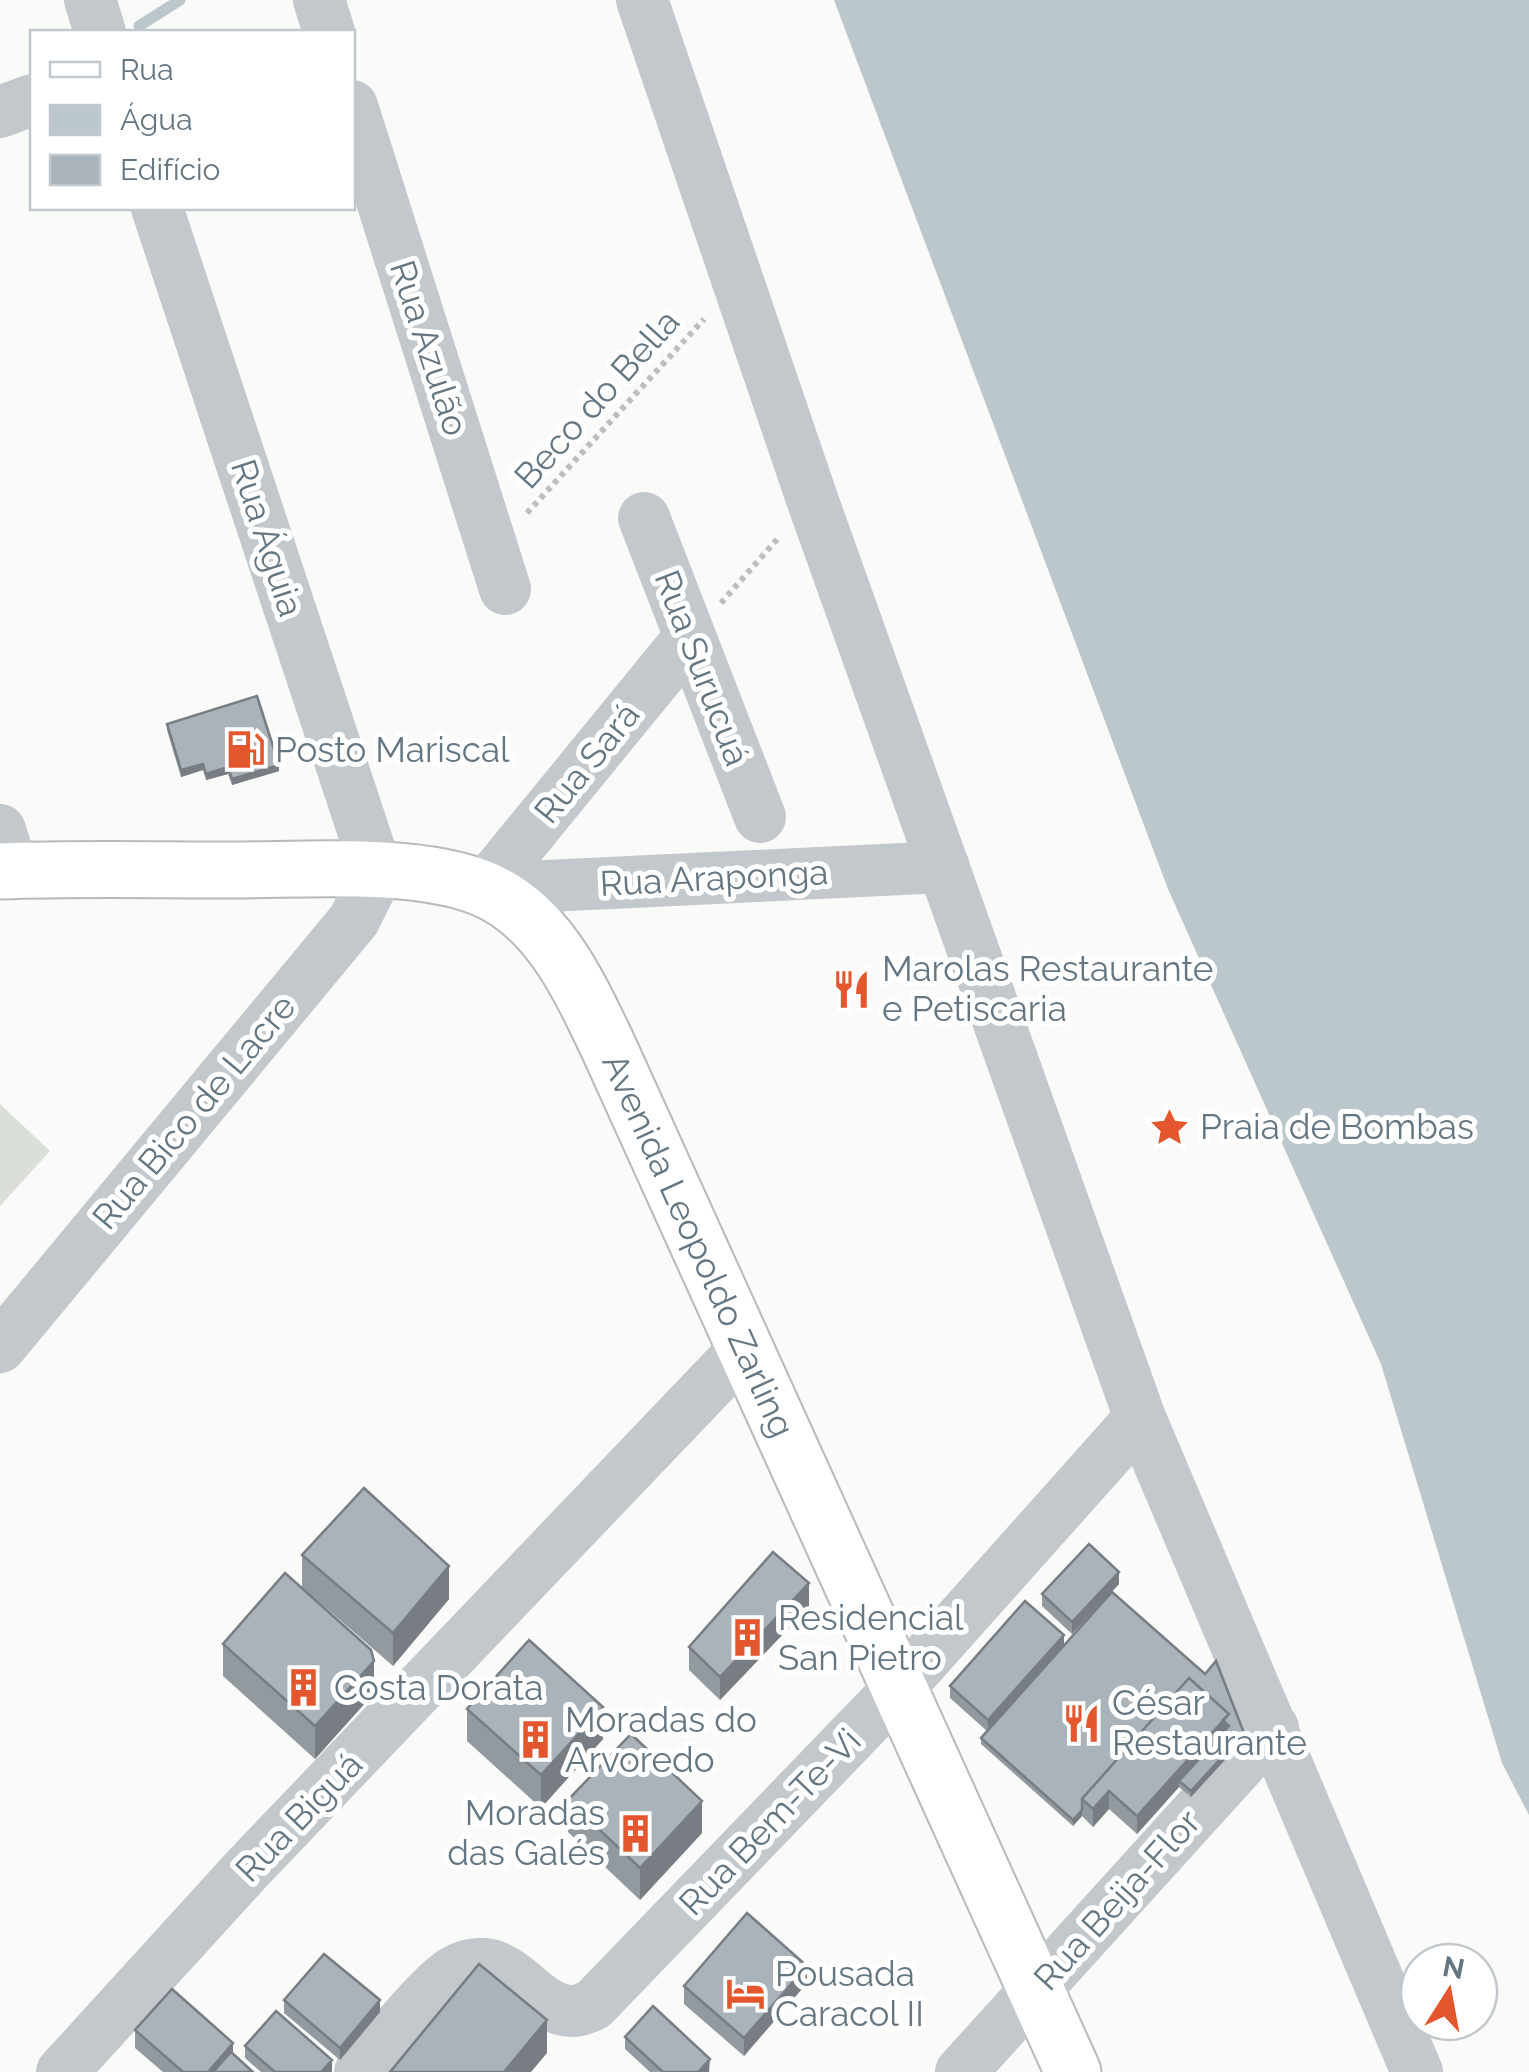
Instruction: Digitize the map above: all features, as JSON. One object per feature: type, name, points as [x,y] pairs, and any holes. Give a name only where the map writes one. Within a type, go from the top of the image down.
[{"type":"main road","name":"Avenida Leopoldo Zarling","points":[[4,858],[376,869],[439,878],[484,889],[523,915],[555,946],[580,987],[1072,2072]]},
{"type":"street","points":[[90,0],[99,30]]},
{"type":"street","points":[[319,0],[328,30]]},
{"type":"street","points":[[642,0],[812,499],[1140,1418],[1418,2072]]},
{"type":"street","points":[[0,112],[30,101]]},
{"type":"street","name":"Rua Azulão","points":[[355,115],[499,570]]},
{"type":"street","name":"Rua Águia","points":[[159,210],[376,869]]},
{"type":"street","name":"Rua Surucuá","points":[[644,518],[760,817]]},
{"type":"street","name":"Rua Sará","points":[[484,889],[690,637]]},
{"type":"street","name":"Rua Araponga","points":[[484,889],[944,867]]},
{"type":"street","name":"Rua Bico de Lacre","points":[[0,1347],[354,920],[374,882],[376,869]]},
{"type":"street","name":"Rua Biguá","points":[[62,2072],[248,1868],[745,1348]]},
{"type":"street","name":"Rua Bem-Te-Vi","points":[[360,2072],[443,1982],[454,1972],[475,1964],[500,1967],[555,2007],[573,2012],[594,2004],[899,1688],[1140,1418]]},
{"type":"street","name":"Rua Beija-Flor","points":[[961,2072],[1273,1728]]},
{"type":"path","name":"Beco do Bella","points":[[499,570],[738,281]]},
{"type":"path","points":[[690,637],[812,499]]},
{"type":"shaded area","points":[[0,1104],[50,1151],[0,1206]]},
{"type":"water","points":[[834,0],[1529,0],[1529,1815],[1502,1763],[1381,1364],[1168,889]]},
{"type":"building","points":[[257,696],[279,765],[232,779],[228,767],[206,774],[203,764],[181,770],[167,724]]},
{"type":"building","points":[[364,1488],[449,1566],[393,1633],[302,1555]]},
{"type":"building","points":[[1089,1544],[1119,1572],[1072,1622],[1042,1594]]},
{"type":"building","points":[[773,1552],[809,1583],[720,1677],[689,1647]]},
{"type":"building","name":"Costa Dorata","points":[[285,1573],[371,1650],[374,1661],[315,1726],[223,1644]]},
{"type":"building","name":"César Restaurante","points":[[1112,1592],[1205,1674],[1216,1661],[1244,1733],[1191,1791],[1179,1781],[1229,1726],[1223,1720],[1229,1714],[1189,1678],[1082,1799],[1082,1810],[1073,1820],[981,1738]]},
{"type":"building","points":[[1025,1601],[1064,1635],[988,1720],[950,1686]]},
{"type":"building","points":[[529,1640],[603,1707],[541,1775],[467,1709]]},
{"type":"building","points":[[1189,1678],[1229,1714],[1137,1816],[1109,1791],[1093,1809],[1082,1799]]},
{"type":"building","points":[[631,1734],[702,1801],[640,1868],[568,1800]]},
{"type":"building","name":"Pousada Caracol II","points":[[747,1913],[807,1966],[744,2038],[684,1986]]},
{"type":"building","points":[[324,1954],[380,2000],[340,2048],[284,2000]]},
{"type":"building","points":[[479,1964],[547,2020],[504,2072],[390,2072]]},
{"type":"building","points":[[172,1989],[233,2043],[208,2072],[183,2072],[135,2030]]},
{"type":"building","points":[[653,2006],[710,2059],[698,2072],[663,2072],[625,2037]]},
{"type":"building","points":[[276,2011],[332,2060],[321,2072],[275,2072],[245,2046]]},
{"type":"building","points":[[231,2052],[253,2072],[213,2072]]},
{"type":"waterway","points":[[139,26],[180,0]]},
{"type":"place","name":"Posto Mariscal","points":[[245,750]]},
{"type":"place","name":"Marolas Restaurante e Petiscaria","points":[[852,989]]},
{"type":"place","name":"Praia de Bombas","points":[[1170,1127]]},
{"type":"place","name":"Residencial San Pietro","points":[[748,1638]]},
{"type":"place","name":"Costa Dorata","points":[[304,1688]]},
{"type":"place","name":"César Restaurante","points":[[1082,1723]]},
{"type":"place","name":"Moradas do Arvoredo","points":[[535,1740]]},
{"type":"place","name":"Moradas das Galés","points":[[635,1833]]},
{"type":"place","name":"Pousada Caracol II","points":[[745,1994]]}]
